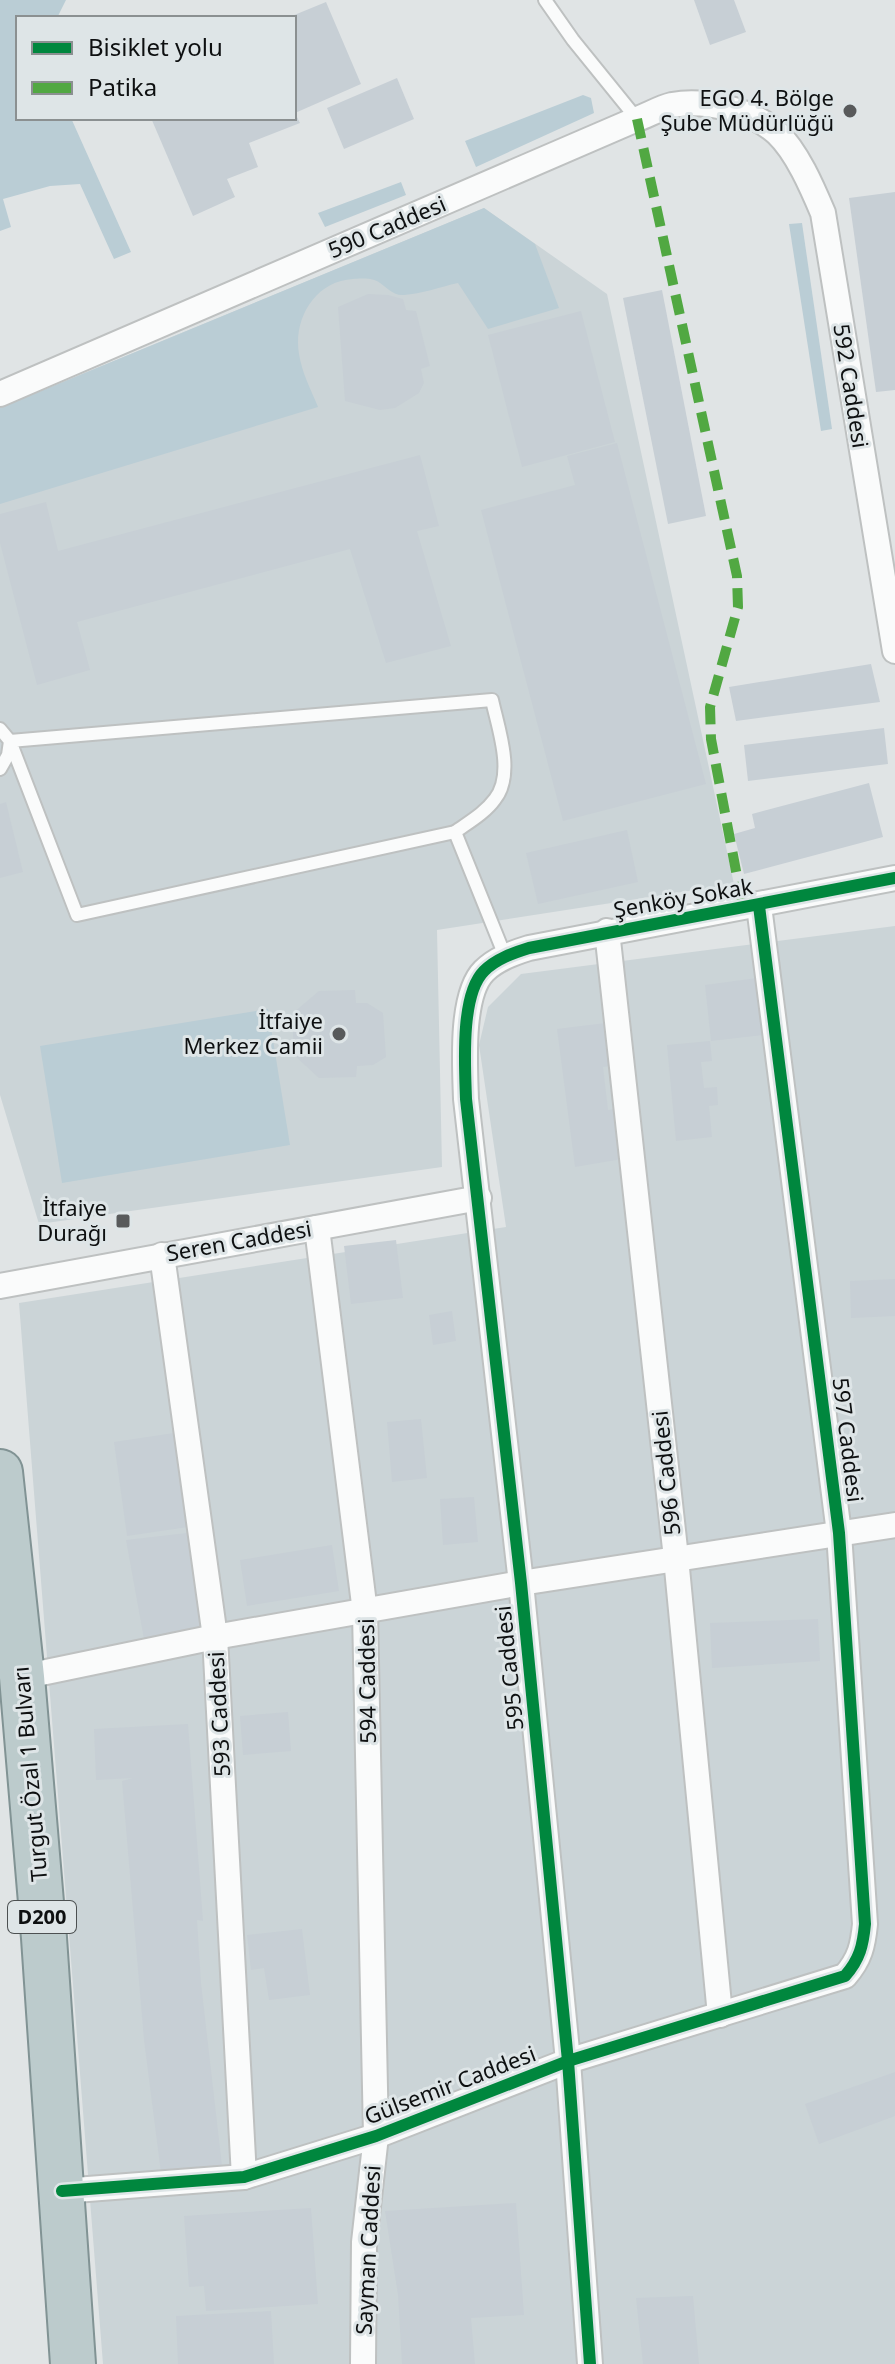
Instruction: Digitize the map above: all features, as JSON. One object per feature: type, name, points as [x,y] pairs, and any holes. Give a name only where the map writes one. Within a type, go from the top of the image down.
[{"type":"highway","name":"Turgut Özal 1 Bulvarı","points":[[0,1472],[22,1677],[73,2364]]},
{"type":"street","name":"590 Caddesi","points":[[0,394],[672,105],[724,107],[751,116],[777,133]]},
{"type":"street","name":"592 Caddesi","points":[[777,133],[809,179],[823,213],[895,651]]},
{"type":"street","name":"Şenköy Sokak","points":[[483,972],[505,956],[529,948],[895,878]]},
{"type":"street","name":"597 Caddesi","points":[[759,906],[839,1533],[865,1924],[863,1946],[856,1964],[845,1976]]},
{"type":"street","name":"596 Caddesi","points":[[607,931],[676,1558],[720,2015]]},
{"type":"street","name":"595 Caddesi","points":[[483,972],[469,1006],[466,1099],[521,1583],[568,2061],[590,2364]]},
{"type":"street","name":"Seren Caddesi","points":[[0,1286],[479,1198]]},
{"type":"street","name":"594 Caddesi","points":[[317,1228],[365,1612],[376,2136]]},
{"type":"street","name":"593 Caddesi","points":[[162,1255],[215,1637],[244,2177]]},
{"type":"street","points":[[22,1677],[215,1637],[521,1583],[895,1525]]},
{"type":"street","name":"Gülsemir Caddesi","points":[[62,2191],[244,2177],[376,2136],[568,2061],[845,1976]]},
{"type":"street","name":"Sayman Caddesi","points":[[363,2364],[364,2242],[376,2136]]},
{"type":"lane","points":[[545,0],[637,119]]},
{"type":"lane","points":[[0,729],[10,741],[77,915],[455,832],[497,797],[504,774],[502,746],[492,700],[10,741]]},
{"type":"lane","points":[[0,769],[8,755],[10,741]]},
{"type":"lane","points":[[455,832],[505,956]]},
{"type":"shaded area","points":[[0,0],[66,0],[58,16],[16,16],[16,120],[72,120],[131,252],[114,259],[80,184],[50,186],[3,199],[11,227],[0,231]]},
{"type":"shaded area","points":[[583,95],[591,98],[594,113],[476,167],[465,141]]},
{"type":"shaded area","points":[[401,182],[406,195],[325,227],[318,213]]},
{"type":"shaded area","points":[[484,208],[607,294],[734,884],[437,930],[442,1167],[39,1224],[0,1095],[0,408]]},
{"type":"shaded area","points":[[484,208],[535,244],[559,308],[488,329],[458,283],[400,295],[372,279],[340,281],[318,294],[303,315],[300,328],[300,361],[318,407],[0,504],[0,408]]},
{"type":"shaded area","points":[[802,223],[832,429],[821,431],[789,224]]},
{"type":"shaded area","points":[[895,926],[895,2364],[103,2364],[19,1303],[506,1227],[479,1045],[488,1007],[521,974]]},
{"type":"shaded area","points":[[268,1009],[290,1145],[62,1183],[40,1046]]},
{"type":"building","points":[[694,0],[734,0],[746,32],[710,45]]},
{"type":"building","points":[[326,2],[361,84],[296,113],[296,16],[292,16]]},
{"type":"building","points":[[397,78],[414,119],[344,149],[327,108]]},
{"type":"building","points":[[296,115],[300,123],[249,143],[258,167],[227,179],[235,197],[193,216],[152,120],[296,120]]},
{"type":"building","points":[[895,192],[895,390],[876,392],[849,198]]},
{"type":"building","points":[[662,290],[706,516],[668,524],[623,298]]},
{"type":"building","points":[[368,294],[403,299],[406,310],[416,311],[430,366],[421,369],[424,383],[419,393],[395,408],[380,410],[345,401],[338,307]]},
{"type":"building","points":[[581,311],[615,442],[522,467],[488,335]]},
{"type":"building","points":[[617,443],[706,784],[563,821],[481,510],[575,485],[567,456]]},
{"type":"building","points":[[420,455],[439,526],[417,531],[451,646],[386,663],[350,549],[77,622],[90,670],[37,685],[0,543],[0,514],[46,502],[58,551]]},
{"type":"building","points":[[871,664],[880,702],[736,721],[729,687]]},
{"type":"building","points":[[884,728],[888,764],[748,781],[744,745]]},
{"type":"building","points":[[869,783],[883,837],[744,874],[734,834],[755,828],[752,814]]},
{"type":"building","points":[[6,802],[23,872],[0,878],[0,804]]},
{"type":"building","points":[[627,830],[638,882],[538,904],[526,853]]},
{"type":"building","points":[[757,978],[763,1035],[711,1041],[705,985]]},
{"type":"building","name":"İtfaiye Merkez Camii","points":[[355,990],[356,1003],[367,1003],[383,1013],[386,1057],[373,1065],[357,1066],[356,1077],[319,1078],[294,1055],[292,1014],[319,991]]},
{"type":"building","points":[[606,1023],[611,1066],[603,1067],[608,1110],[620,1108],[628,1158],[575,1167],[557,1029]]},
{"type":"building","points":[[710,1041],[712,1061],[701,1062],[704,1088],[717,1087],[718,1105],[709,1106],[712,1137],[676,1141],[667,1045]]},
{"type":"building","points":[[396,1240],[403,1298],[351,1304],[344,1246]]},
{"type":"building","points":[[895,1279],[895,1316],[851,1318],[850,1281]]},
{"type":"building","points":[[452,1311],[456,1341],[433,1345],[429,1315]]},
{"type":"building","points":[[421,1419],[427,1478],[392,1482],[387,1422]]},
{"type":"building","points":[[174,1433],[188,1527],[127,1536],[114,1442]]},
{"type":"building","points":[[474,1497],[478,1542],[443,1545],[440,1499]]},
{"type":"building","points":[[187,1533],[203,1629],[144,1639],[126,1540]]},
{"type":"building","points":[[332,1545],[339,1591],[247,1606],[240,1560]]},
{"type":"building","points":[[818,1619],[820,1661],[712,1668],[710,1623]]},
{"type":"building","points":[[288,1712],[291,1751],[243,1755],[240,1716]]},
{"type":"building","points":[[188,1724],[203,1921],[197,1920],[201,1983],[222,2166],[161,2173],[144,2040],[122,1781],[133,1778],[96,1780],[94,1729]]},
{"type":"building","points":[[302,1929],[310,1995],[269,2000],[264,1968],[251,1970],[247,1935]]},
{"type":"building","points":[[895,2072],[895,2116],[819,2144],[805,2104]]},
{"type":"building","points":[[516,2203],[524,2315],[471,2318],[475,2364],[402,2364],[398,2295],[385,2211]]},
{"type":"building","points":[[311,2208],[318,2304],[206,2311],[204,2286],[189,2287],[184,2216]]},
{"type":"building","points":[[693,2296],[699,2364],[643,2364],[636,2298]]},
{"type":"building","points":[[271,2311],[274,2364],[178,2364],[176,2316]]},
{"type":"marked path","points":[[637,119],[737,576],[738,607],[710,707],[711,739],[743,908]]},
{"type":"cycle path","points":[[590,2364],[568,2061],[521,1583],[466,1099],[467,1014],[476,982],[484,971],[505,957],[529,948],[895,878]]},
{"type":"cycle path","points":[[62,2191],[244,2177],[376,2136],[568,2061],[845,1976],[854,1964],[862,1945],[865,1924],[839,1533],[759,906]]},
{"type":"place","name":"EGO 4. Bölge Şube Müdürlüğü","points":[[850,111]]},
{"type":"place","name":"İtfaiye Merkez Camii","points":[[339,1034]]},
{"type":"place","name":"İtfaiye Durağı","points":[[123,1221]]}]
